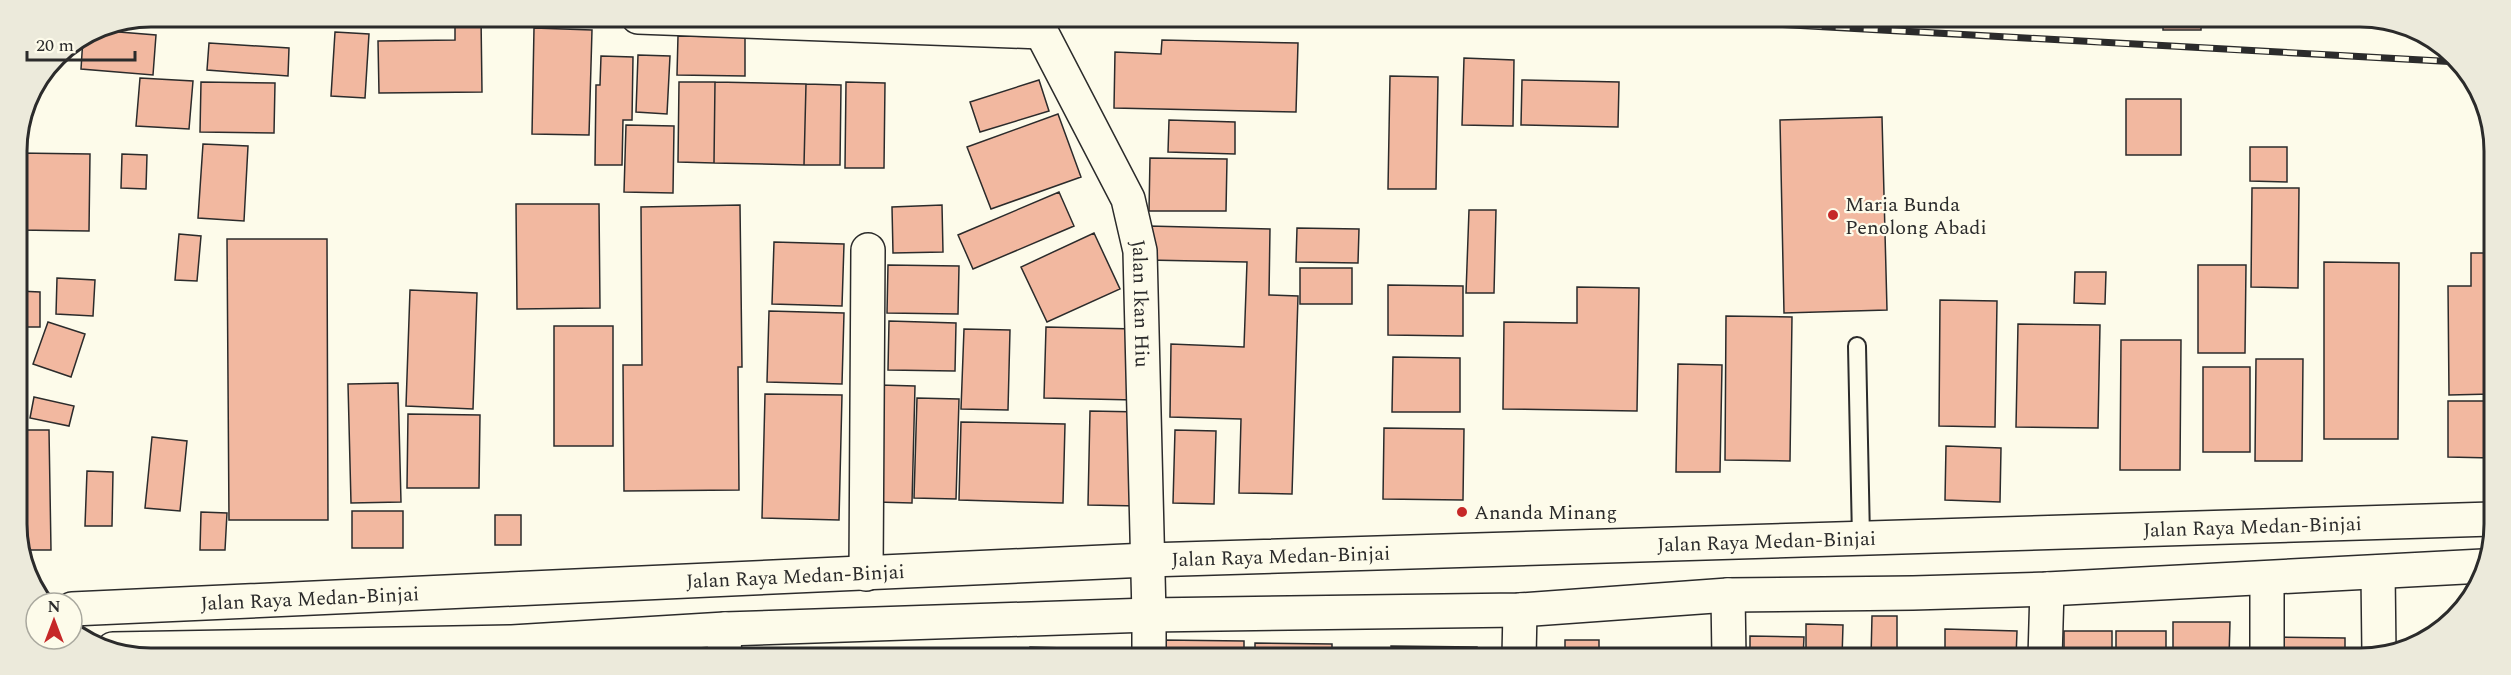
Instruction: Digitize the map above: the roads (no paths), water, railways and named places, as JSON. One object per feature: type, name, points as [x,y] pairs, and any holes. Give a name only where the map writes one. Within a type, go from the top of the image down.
[{"type":"main road","name":"Jalan Ikan Hiu","points":[[1039,27],[1128,199],[1140,252],[1149,648]]},
{"type":"main road","points":[[866,574],[868,250]]},
{"type":"main road","name":"Jalan Raya Medan-Binjai","points":[[84,608],[1147,560],[2484,519]]},
{"type":"main road","points":[[546,648],[724,643],[1149,615],[1520,610],[1728,595],[2047,589],[2476,566]]},
{"type":"main road","points":[[2379,572],[2379,647]]},
{"type":"main road","points":[[2267,578],[2267,648]]},
{"type":"main road","points":[[2045,648],[2047,589]]},
{"type":"main road","points":[[1728,595],[1729,648]]},
{"type":"main road","points":[[1519,648],[1520,610]]},
{"type":"lane","points":[[1857,346],[1861,538]]},
{"type":"railway","points":[[1830,27],[2446,61]]},
{"type":"place","name":"Maria Bunda Penolong Abadi","points":[[1833,215]]},
{"type":"place","name":"Ananda Minang","points":[[1462,512]]}]
